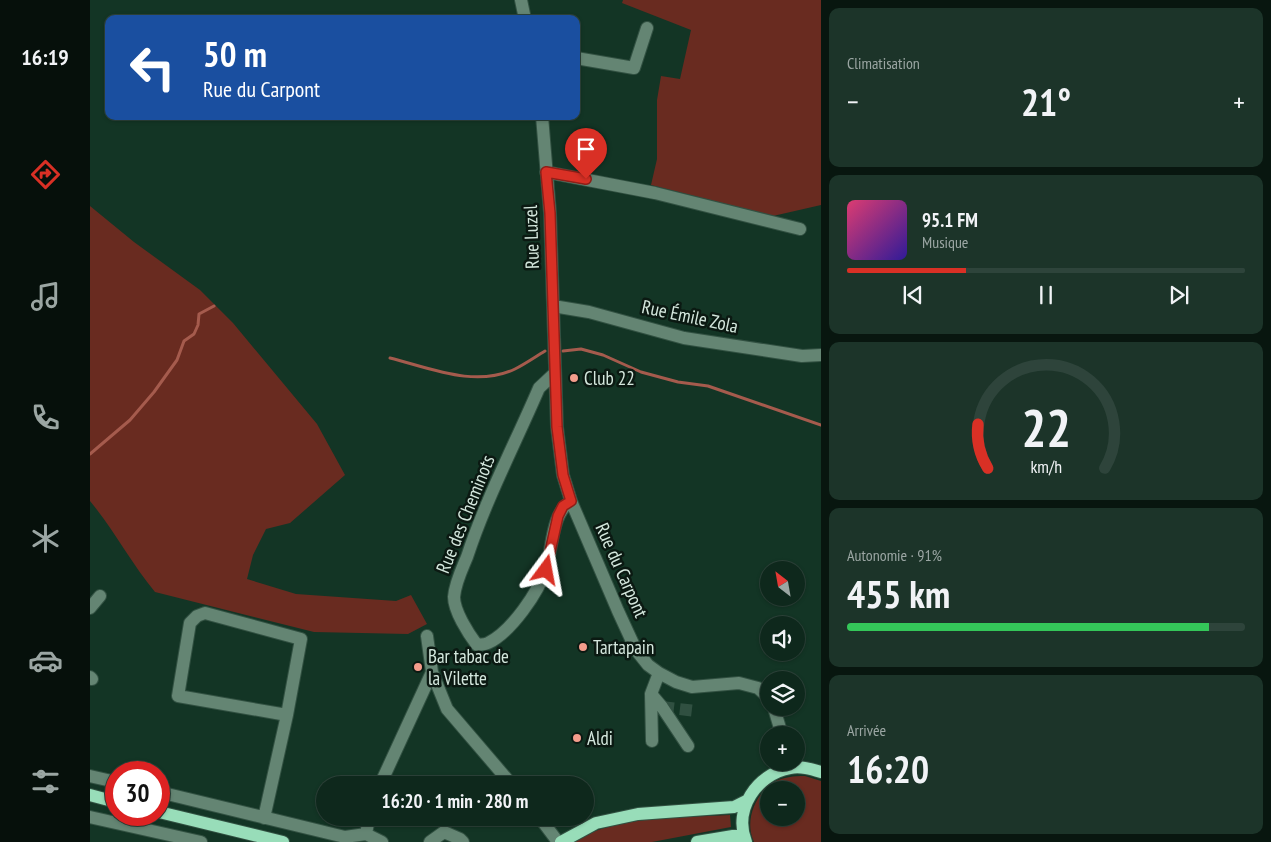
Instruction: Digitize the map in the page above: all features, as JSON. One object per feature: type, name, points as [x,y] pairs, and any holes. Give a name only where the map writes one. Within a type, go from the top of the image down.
[{"type":"main road","points":[[805,767],[821,772]]},
{"type":"main road","points":[[697,842],[733,836],[745,839],[743,818],[748,800],[758,784],[778,771]]},
{"type":"main road","points":[[90,795],[105,799]]},
{"type":"main road","points":[[558,840],[596,823],[638,814],[734,807],[748,800]]},
{"type":"main road","points":[[170,815],[283,842]]},
{"type":"street","points":[[522,0],[525,15]]},
{"type":"street","points":[[580,59],[634,68],[647,28]]},
{"type":"street","name":"Rue Luzel","points":[[542,120],[550,213],[555,357]]},
{"type":"street","points":[[546,172],[655,192],[800,229]]},
{"type":"street","name":"Rue Émile Zola","points":[[553,306],[589,312],[684,338],[802,356],[821,355]]},
{"type":"street","name":"Rue du Carpont","points":[[555,357],[557,427],[563,475],[571,501],[597,566],[636,650],[659,673],[676,682],[692,687],[740,683],[760,690]]},
{"type":"street","name":"Rue des Cheminots","points":[[555,373],[539,388],[473,538],[456,586],[455,604],[468,633],[477,644],[486,644],[503,634],[531,599],[546,570],[558,516],[563,506],[571,501]]},
{"type":"street","points":[[90,608],[100,596]]},
{"type":"street","points":[[264,818],[287,716],[301,639],[206,613],[197,616],[190,623],[178,696],[287,716]]},
{"type":"street","points":[[427,636],[432,672],[448,709],[504,776]]},
{"type":"street","points":[[384,776],[432,672]]},
{"type":"street","points":[[652,741],[651,694],[659,673]]},
{"type":"street","points":[[651,694],[688,746]]},
{"type":"street","points":[[90,776],[105,779]]},
{"type":"street","points":[[170,795],[346,837],[366,834],[382,842]]},
{"type":"street","points":[[90,817],[201,842]]},
{"type":"street","points":[[366,834],[368,826]]},
{"type":"street","points":[[547,826],[558,840]]},
{"type":"street","points":[[430,842],[444,832],[463,842]]},
{"type":"shaded area","points":[[623,0],[821,0],[821,205],[773,216],[651,185],[657,159],[657,100],[661,76],[680,79],[691,30],[622,3]]},
{"type":"shaded area","points":[[90,206],[134,242],[200,290],[233,323],[317,424],[345,475],[290,523],[266,529],[253,555],[247,579],[296,594],[396,601],[411,595],[427,624],[408,634],[314,632],[155,592],[90,501]]},
{"type":"shaded area","points":[[805,776],[821,781],[821,842],[754,842],[751,834],[751,817],[760,795],[760,826],[805,826],[805,781],[776,781],[789,777]]},
{"type":"shaded area","points":[[730,815],[731,827],[652,842],[571,842],[589,833],[628,822],[649,819]]},
{"type":"waterway","points":[[90,454],[130,420],[154,392],[177,360],[184,341],[194,334],[198,325],[199,314],[214,306]]},
{"type":"waterway","points":[[563,351],[581,349],[603,355],[641,372],[678,382],[708,386],[821,425]]},
{"type":"waterway","points":[[390,358],[437,371],[468,377],[484,377],[515,369],[545,351]]},
{"type":"tunnel","points":[[662,707],[696,711]]},
{"type":"place","name":"Club 22","points":[[574,378]]},
{"type":"place","name":"Tartapain","points":[[583,647]]},
{"type":"place","name":"Bar tabac de la Vilette","points":[[418,667]]},
{"type":"place","name":"Aldi","points":[[577,738]]},
{"type":"route","points":[[546,570],[558,516],[563,506],[571,501],[563,475],[557,427],[550,213],[546,172],[586,179]]}]
